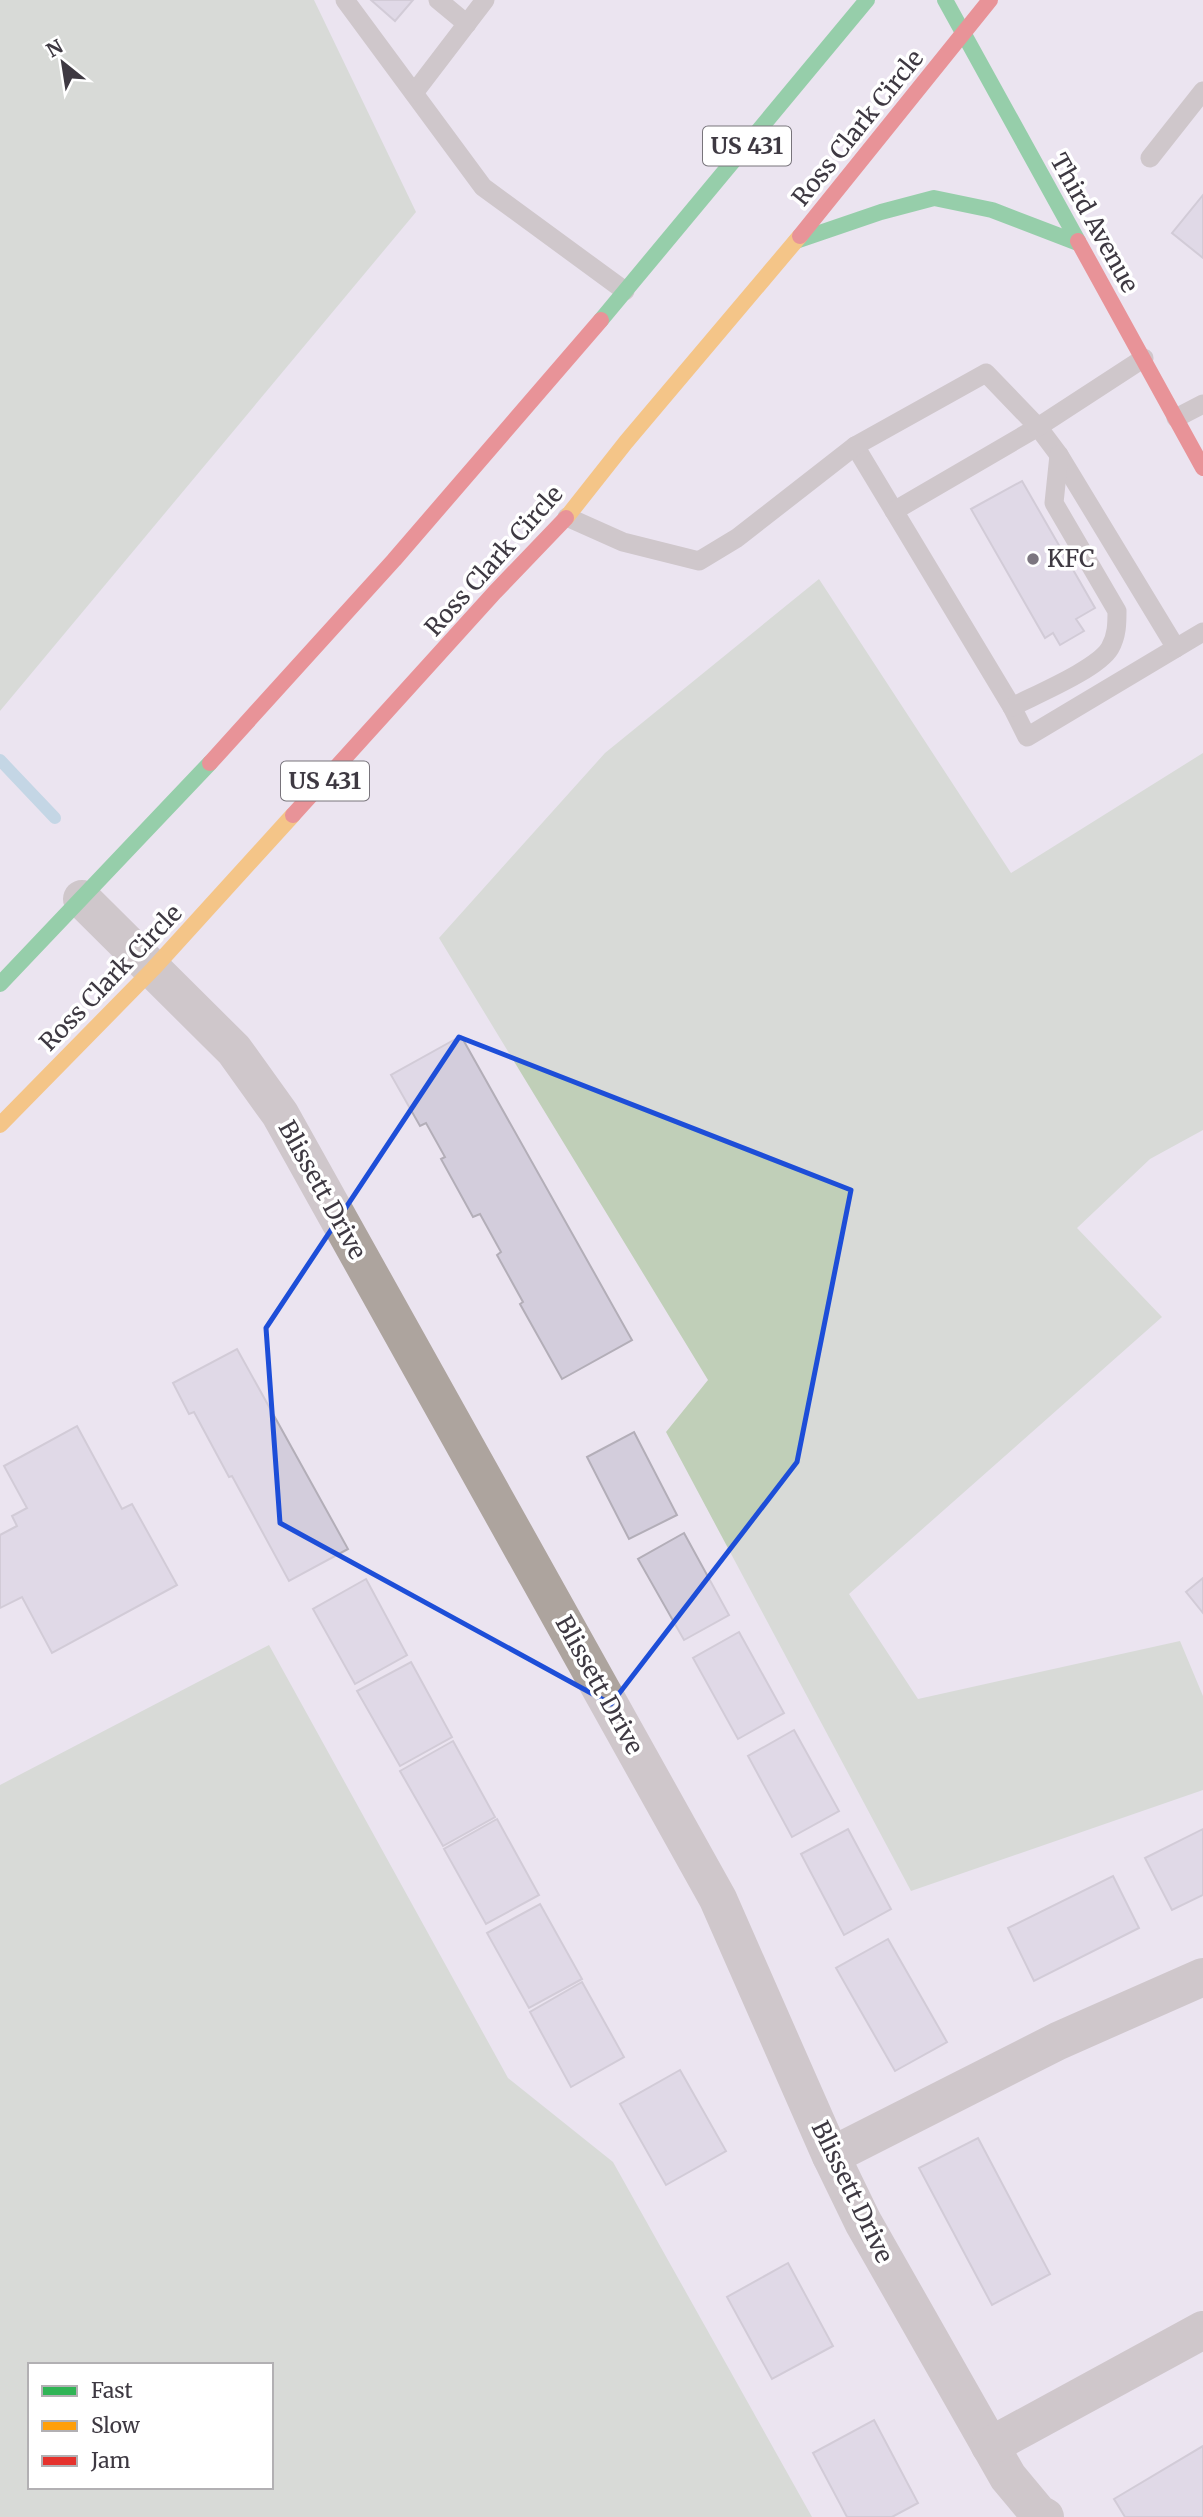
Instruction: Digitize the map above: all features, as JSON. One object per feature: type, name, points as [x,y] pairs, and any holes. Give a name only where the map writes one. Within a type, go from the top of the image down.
[{"type":"main road","name":"US 431","points":[[0,984],[323,640],[625,291],[867,0]]},
{"type":"main road","name":"Third Avenue","points":[[945,0],[1203,468]]},
{"type":"main road","name":"Ross Clark Circle","points":[[0,1125],[153,969],[495,592],[567,517],[626,442],[796,241],[990,0]]},
{"type":"main road","points":[[796,241],[881,212],[934,198],[992,210],[1078,243]]},
{"type":"street","name":"Blissett Drive","points":[[82,899],[234,1050],[280,1114],[718,1899],[831,2156],[863,2222],[1008,2477],[1045,2517]]},
{"type":"street","points":[[831,2156],[1058,2041],[1203,1977]]},
{"type":"street","points":[[990,2446],[1203,2330]]},
{"type":"lane","points":[[345,0],[483,187],[625,291]]},
{"type":"lane","points":[[438,0],[467,24]]},
{"type":"lane","points":[[414,93],[485,0]]},
{"type":"lane","points":[[1150,158],[1203,91]]},
{"type":"lane","points":[[894,511],[1038,427],[1144,358]]},
{"type":"lane","points":[[567,517],[623,542],[699,561],[737,538],[855,446],[986,373],[1038,427],[1059,455],[1176,648]]},
{"type":"lane","points":[[1176,418],[1203,404]]},
{"type":"lane","points":[[855,446],[1027,737],[1203,632]]},
{"type":"lane","points":[[1012,708],[1093,665],[1110,649],[1117,631],[1117,611],[1054,503],[1059,455]]},
{"type":"highlighted area","points":[[459,1037],[851,1190],[797,1462],[611,1704],[280,1523],[266,1328]]},
{"type":"green space","points":[[0,0],[314,0],[416,212],[0,711]]},
{"type":"green space","points":[[819,579],[1011,873],[1203,753],[1203,1130],[1150,1159],[1077,1228],[1162,1317],[849,1594],[918,1699],[1180,1641],[1203,1696],[1203,1790],[911,1891],[666,1432],[708,1380],[439,938],[605,753]]},
{"type":"green space","points":[[269,1645],[508,2078],[613,2162],[812,2517],[0,2517],[0,1785]]},
{"type":"building","points":[[371,0],[413,0],[395,21]]},
{"type":"building","points":[[1203,195],[1203,258],[1172,233]]},
{"type":"building","name":"KFC","points":[[1022,481],[1095,608],[1076,619],[1084,631],[1060,645],[1053,633],[1045,638],[971,509]]},
{"type":"building","points":[[461,1036],[632,1340],[562,1379],[520,1304],[523,1302],[497,1255],[501,1252],[480,1214],[473,1217],[441,1159],[445,1157],[426,1123],[420,1126],[391,1075]]},
{"type":"building","points":[[237,1349],[348,1549],[289,1581],[232,1476],[229,1477],[194,1412],[189,1414],[173,1383]]},
{"type":"building","points":[[77,1426],[122,1509],[132,1504],[177,1585],[52,1653],[22,1597],[0,1608],[0,1535],[17,1526],[12,1516],[27,1508],[4,1466]]},
{"type":"building","points":[[634,1432],[677,1515],[629,1539],[587,1457]]},
{"type":"building","points":[[684,1533],[729,1615],[684,1640],[638,1559]]},
{"type":"building","points":[[1203,1578],[1203,1613],[1186,1592]]},
{"type":"building","points":[[366,1579],[407,1655],[355,1684],[313,1609]]},
{"type":"building","points":[[739,1632],[784,1713],[738,1739],[693,1658]]},
{"type":"building","points":[[411,1662],[452,1737],[400,1766],[357,1691]]},
{"type":"building","points":[[794,1730],[839,1811],[792,1837],[748,1756]]},
{"type":"building","points":[[453,1741],[495,1817],[443,1846],[400,1771]]},
{"type":"building","points":[[497,1819],[539,1895],[486,1924],[444,1849]]},
{"type":"building","points":[[848,1829],[891,1909],[844,1935],[801,1854]]},
{"type":"building","points":[[1203,1829],[1203,1895],[1172,1910],[1145,1858]]},
{"type":"building","points":[[1113,1876],[1139,1928],[1034,1981],[1008,1928]]},
{"type":"building","points":[[540,1904],[582,1979],[529,2008],[487,1933]]},
{"type":"building","points":[[888,1939],[947,2042],[895,2071],[836,1968]]},
{"type":"building","points":[[582,1982],[624,2057],[571,2087],[530,2012]]},
{"type":"building","points":[[680,2070],[726,2151],[666,2185],[620,2104]]},
{"type":"building","points":[[978,2138],[1050,2274],[992,2305],[919,2168]]},
{"type":"building","points":[[788,2263],[833,2346],[772,2379],[727,2297]]},
{"type":"building","points":[[874,2420],[918,2503],[892,2517],[847,2517],[813,2453]]},
{"type":"building","points":[[1203,2446],[1203,2517],[1125,2517],[1114,2499]]},
{"type":"waterway","points":[[0,760],[55,818]]},
{"type":"traffic: fast","points":[[601,320],[867,0]]},
{"type":"traffic: fast","points":[[945,0],[1078,241]]},
{"type":"traffic: fast","points":[[796,241],[881,212],[934,198],[992,210],[1078,243]]},
{"type":"traffic: fast","points":[[0,984],[210,763]]},
{"type":"traffic: slow","points":[[566,518],[626,442],[800,236]]},
{"type":"traffic: slow","points":[[0,1125],[153,969],[293,815]]},
{"type":"traffic: jam","points":[[800,236],[990,0]]},
{"type":"traffic: jam","points":[[1078,241],[1203,468]]},
{"type":"traffic: jam","points":[[210,763],[394,560],[601,320]]},
{"type":"traffic: jam","points":[[293,815],[495,592],[566,518]]},
{"type":"place","name":"KFC","points":[[1033,559]]}]
